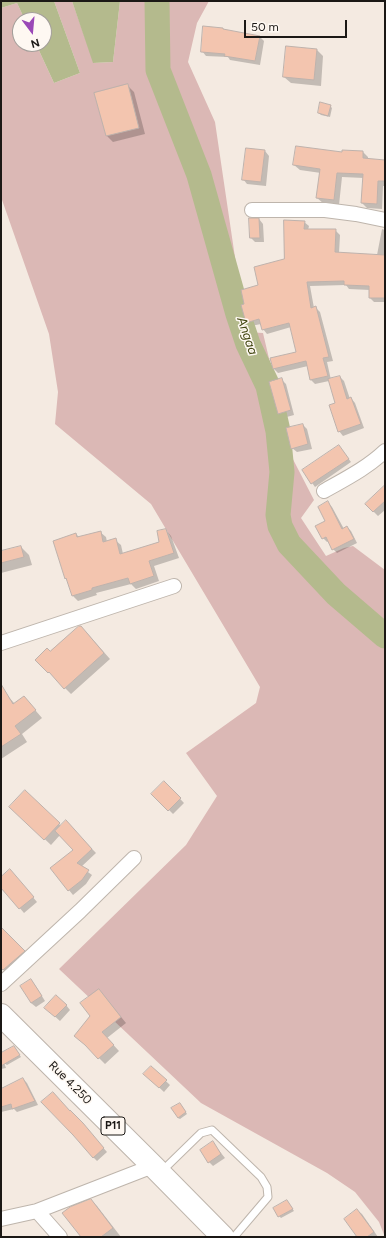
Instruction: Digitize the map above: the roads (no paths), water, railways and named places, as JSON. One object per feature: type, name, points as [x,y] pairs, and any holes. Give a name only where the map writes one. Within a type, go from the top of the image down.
[{"type":"main road","name":"Rue 4.250","points":[[1,1015],[157,1169],[223,1237]]},
{"type":"street","points":[[252,210],[325,210],[385,220]]},
{"type":"street","points":[[324,491],[363,468],[378,458],[385,451]]},
{"type":"street","points":[[1,642],[174,586]]},
{"type":"street","points":[[1,984],[80,911],[134,858]]},
{"type":"street","points":[[1,1219],[37,1211],[157,1169]]},
{"type":"street","points":[[37,1211],[60,1237]]},
{"type":"lane","points":[[157,1169],[201,1133],[212,1130],[261,1178],[267,1187],[268,1197],[234,1237]]},
{"type":"waterway","name":"Angaa","points":[[157,1],[158,70],[199,175],[238,314],[248,344],[268,386],[278,431],[282,472],[278,515],[280,526],[289,544],[336,594],[385,636]]}]
